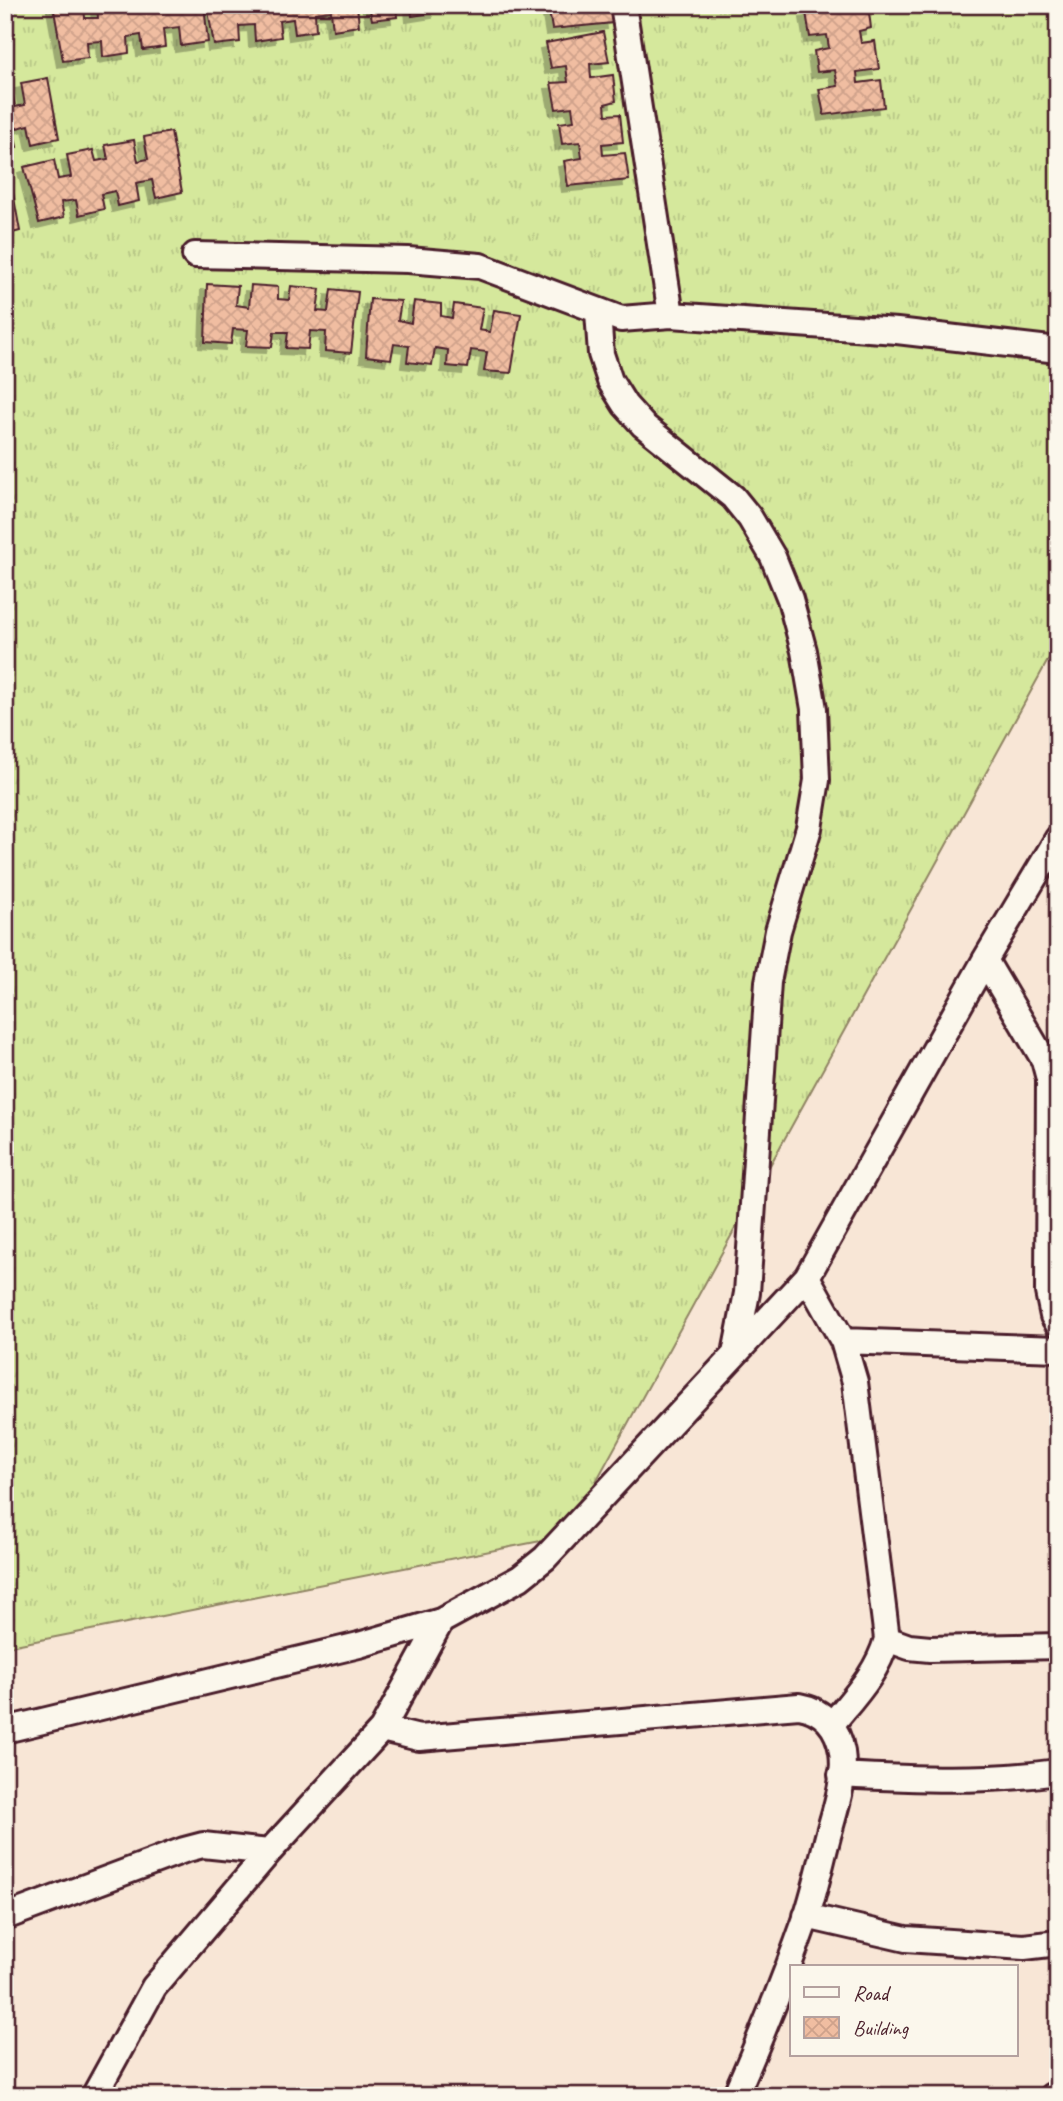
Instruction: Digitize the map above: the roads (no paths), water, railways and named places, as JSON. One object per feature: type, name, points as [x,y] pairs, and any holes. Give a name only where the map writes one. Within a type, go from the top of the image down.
[{"type":"street","points":[[623,5],[671,315]]},
{"type":"street","points":[[195,255],[408,260],[480,266],[621,319],[671,315],[897,331],[1058,350]]},
{"type":"street","points":[[598,312],[601,354],[610,381],[625,405],[643,425],[733,497],[750,518],[773,557],[790,599],[814,709],[817,780],[809,828],[778,931],[768,982],[747,1293],[735,1354]]},
{"type":"street","points":[[5,1730],[359,1646],[441,1621],[520,1578],[545,1558],[807,1277],[985,960],[1058,838]]},
{"type":"street","points":[[985,960],[1044,1060],[1049,1079],[1048,1292],[1053,1316],[1058,1324]]},
{"type":"street","points":[[807,1277],[843,1341],[855,1382],[887,1639],[882,1657],[871,1677],[832,1724]]},
{"type":"street","points":[[843,1341],[1058,1349]]},
{"type":"street","points":[[94,2096],[154,1987],[269,1852],[382,1729],[441,1621]]},
{"type":"street","points":[[887,1639],[909,1647],[930,1649],[1058,1646]]},
{"type":"street","points":[[382,1729],[419,1738],[799,1706],[811,1708],[832,1724],[843,1754],[837,1800],[806,1916],[735,2096]]},
{"type":"street","points":[[841,1775],[916,1779],[1058,1772]]},
{"type":"street","points":[[5,1917],[194,1847],[223,1846],[269,1852]]},
{"type":"street","points":[[806,1916],[906,1939],[1024,1947],[1058,1943]]},
{"type":"street","points":[[1052,2096],[1058,2094]]}]
